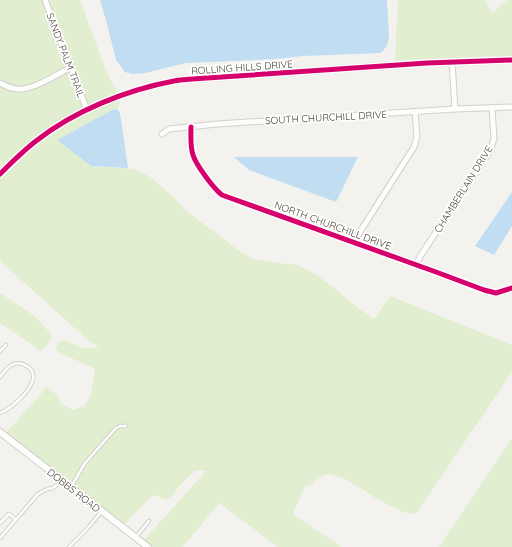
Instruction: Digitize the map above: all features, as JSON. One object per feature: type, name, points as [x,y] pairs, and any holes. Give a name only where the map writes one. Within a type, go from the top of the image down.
[{"type":"street","name":"SANDY PALM TRAIL","points":[[45,0],[88,110]]},
{"type":"street","name":"ROLLING HILLS DRIVE","points":[[0,174],[36,141],[63,123],[106,101],[144,88],[175,81],[427,63],[512,60]]},
{"type":"street","points":[[452,62],[455,109]]},
{"type":"street","points":[[0,82],[12,89],[23,90],[35,86],[71,68]]},
{"type":"street","points":[[492,108],[512,107]]},
{"type":"street","name":"SOUTH CHURCHILL DRIVE","points":[[162,134],[170,128],[217,124],[492,108]]},
{"type":"street","name":"CHAMBERLAIN DRIVE","points":[[416,265],[421,255],[491,149],[494,138],[492,108]]},
{"type":"street","points":[[354,242],[362,227],[414,148],[416,136],[415,112]]},
{"type":"street","name":"NORTH CHURCHILL DRIVE","points":[[191,127],[191,145],[195,160],[216,190],[222,195],[484,290],[496,293],[512,288]]},
{"type":"street","name":"DOBBS ROAD","points":[[0,432],[148,547]]},
{"type":"lane","points":[[0,351],[6,345]]},
{"type":"lane","points":[[0,377],[9,367],[19,363],[27,366],[32,370],[33,374],[33,379],[25,393],[17,402],[6,410],[0,412]]},
{"type":"lane","points":[[71,487],[85,463],[116,428],[126,426]]},
{"type":"lane","points":[[0,538],[38,494],[46,489],[53,488],[62,480]]},
{"type":"lane","points":[[69,547],[88,529],[101,511]]},
{"type":"lane","points":[[0,523],[9,514],[16,520]]},
{"type":"lane","points":[[135,537],[149,521]]},
{"type":"green space","points":[[0,0],[80,0],[107,73],[118,93],[86,107],[56,124],[28,144],[2,167],[0,167]]},
{"type":"green space","points":[[398,0],[486,0],[492,14],[507,0],[512,0],[512,57],[395,62]]},
{"type":"green space","points":[[120,99],[118,110],[114,109],[57,140],[91,166],[134,169],[152,178],[185,210],[242,253],[253,259],[298,265],[317,275],[355,306],[374,319],[390,296],[512,345],[512,372],[416,514],[403,512],[377,499],[343,478],[329,474],[318,477],[309,486],[305,486],[293,514],[342,547],[278,547],[219,503],[183,547],[153,547],[144,540],[206,471],[195,470],[166,500],[155,495],[150,497],[124,525],[6,433],[47,387],[58,396],[61,403],[73,410],[84,406],[91,396],[95,370],[92,367],[62,355],[56,349],[58,342],[63,340],[83,348],[100,347],[89,341],[0,261],[0,178],[29,151],[58,130],[98,108]]},
{"type":"green space","points":[[0,293],[33,315],[51,334],[52,338],[45,348],[41,350],[37,349],[0,323]]},
{"type":"green space","points":[[512,438],[512,547],[439,547]]},
{"type":"water","points":[[100,0],[387,0],[389,38],[387,46],[381,53],[186,63],[145,73],[132,74],[125,72],[116,60]]},
{"type":"water","points":[[114,109],[118,110],[120,113],[128,168],[91,166],[57,140]]},
{"type":"water","points":[[234,157],[358,157],[336,202],[249,170]]},
{"type":"water","points":[[512,192],[512,226],[494,255],[475,246]]},
{"type":"cycle path","points":[[0,174],[31,145],[67,120],[101,103],[156,85],[190,79],[427,63],[512,60]]},
{"type":"cycle path","points":[[191,127],[191,148],[193,155],[198,165],[222,195],[484,290],[496,293],[512,288]]}]
